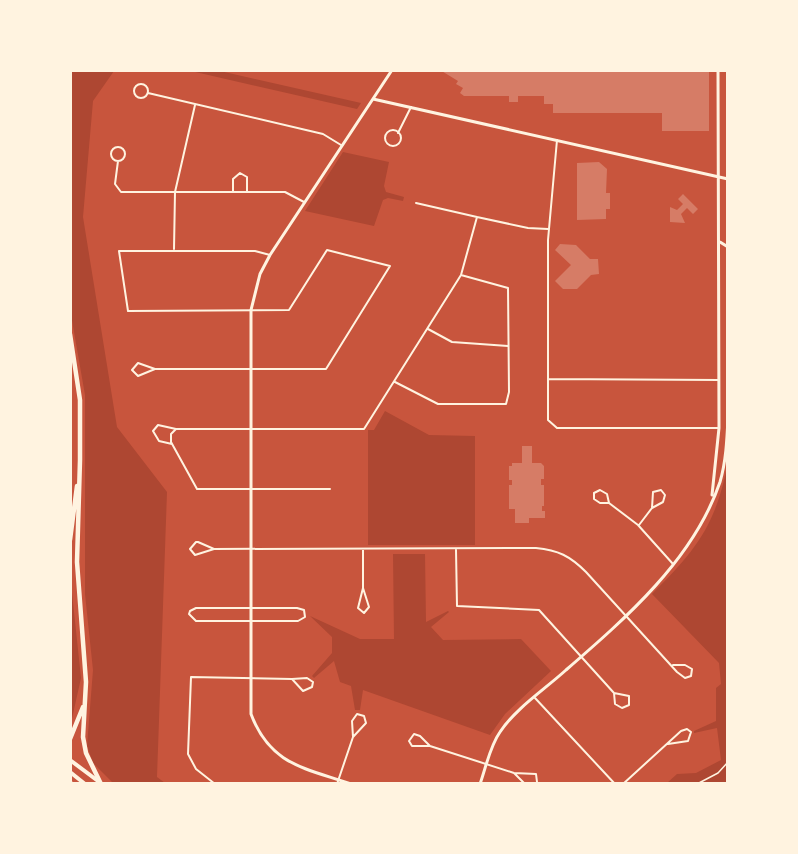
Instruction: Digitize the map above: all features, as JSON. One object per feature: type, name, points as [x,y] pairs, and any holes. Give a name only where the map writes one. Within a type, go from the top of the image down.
[{"type":"highway","points":[[70,334],[80,400],[77,573],[86,658],[83,737],[86,753],[101,783]]},
{"type":"highway","points":[[70,540],[80,460]]},
{"type":"highway","points":[[70,739],[86,701]]},
{"type":"main road","points":[[70,760],[101,783]]},
{"type":"main road","points":[[70,772],[85,783]]},
{"type":"street","points":[[351,783],[303,769],[283,759],[267,744],[251,714],[251,310],[260,274],[270,255],[392,70]]},
{"type":"street","points":[[711,500],[719,428],[718,70]]},
{"type":"street","points":[[142,84],[147,88],[148,93],[145,97],[138,98],[134,91],[138,85],[142,84]]},
{"type":"street","points":[[148,93],[323,134],[341,145]]},
{"type":"street","points":[[373,99],[728,179]]},
{"type":"street","points":[[174,250],[175,192],[195,105]]},
{"type":"street","points":[[398,133],[393,131],[386,134],[387,144],[394,146],[398,144],[400,139],[398,133],[411,107]]},
{"type":"street","points":[[557,140],[548,229],[548,420],[557,428],[727,428]]},
{"type":"street","points":[[118,161],[112,157],[111,153],[113,148],[120,146],[125,151],[125,156],[118,161],[115,184],[121,192],[285,192],[304,202]]},
{"type":"street","points":[[233,191],[232,179],[240,173],[247,177],[247,191]]},
{"type":"street","points":[[416,203],[528,228],[548,229]]},
{"type":"street","points":[[172,444],[159,441],[153,430],[158,425],[177,429],[364,429],[461,275],[477,217]]},
{"type":"street","points":[[718,240],[728,248]]},
{"type":"street","points":[[155,369],[138,376],[132,370],[138,363],[155,369],[326,369],[390,267],[327,250],[289,310],[128,311],[119,251],[255,251],[270,255]]},
{"type":"street","points":[[395,382],[438,404],[506,404],[509,392],[508,288],[461,275]]},
{"type":"street","points":[[428,329],[452,342],[508,346]]},
{"type":"street","points":[[548,379],[719,380]]},
{"type":"street","points":[[480,783],[498,734],[513,716],[626,614],[692,540],[711,500],[724,462],[728,418]]},
{"type":"street","points":[[177,429],[171,434],[172,444],[197,489],[330,489]]},
{"type":"street","points":[[609,503],[607,494],[600,490],[594,493],[594,499],[600,503],[609,503],[638,525],[673,564]]},
{"type":"street","points":[[638,525],[652,508],[663,502],[665,495],[661,490],[653,492],[652,508]]},
{"type":"street","points":[[214,549],[198,542],[192,544],[190,549],[197,555],[214,549],[536,548],[555,550],[571,558],[685,678],[691,675],[692,669],[685,665],[673,665]]},
{"type":"street","points":[[363,549],[363,588],[358,608],[364,613],[369,607],[363,588]]},
{"type":"street","points":[[456,550],[457,606],[539,610],[614,693],[615,704],[622,708],[629,705],[628,696],[614,693]]},
{"type":"street","points":[[193,608],[297,608],[304,610],[306,614],[298,621],[251,621],[196,621],[189,614],[193,608]]},
{"type":"street","points":[[215,783],[196,769],[188,754],[191,677],[292,680],[308,678],[313,682],[312,687],[303,691],[292,680]]},
{"type":"street","points":[[535,698],[615,783]]},
{"type":"street","points":[[338,781],[354,737],[366,723],[362,715],[357,714],[352,719],[354,737]]},
{"type":"street","points":[[623,783],[681,731],[687,729],[691,732],[688,741],[668,744]]},
{"type":"street","points":[[430,746],[418,735],[410,739],[414,747],[430,746],[514,773],[536,774],[537,782],[534,783]]},
{"type":"street","points":[[514,773],[525,783]]},
{"type":"path","points":[[697,783],[718,773],[728,762]]},
{"type":"shaded area","points":[[70,71],[114,71],[93,101],[83,217],[117,427],[167,492],[157,777],[165,783],[113,783],[93,763],[87,746],[93,670],[85,594],[85,395],[70,309]]},
{"type":"shaded area","points":[[191,71],[220,71],[361,103],[357,109]]},
{"type":"shaded area","points":[[343,152],[389,162],[384,186],[386,192],[404,197],[403,201],[388,198],[383,200],[374,226],[305,211]]},
{"type":"shaded area","points":[[385,411],[429,435],[475,436],[475,545],[368,545],[368,430],[374,430]]},
{"type":"shaded area","points":[[727,467],[727,783],[667,783],[677,774],[696,773],[721,760],[717,728],[694,733],[694,731],[716,721],[716,688],[721,684],[719,663],[652,594],[680,565],[701,537],[716,506]]},
{"type":"shaded area","points":[[71,549],[72,593],[81,678],[71,723]]},
{"type":"shaded area","points":[[393,554],[425,554],[426,622],[449,612],[431,627],[443,640],[521,639],[551,671],[505,714],[490,735],[363,690],[360,710],[355,710],[351,686],[340,682],[334,661],[314,678],[312,676],[332,653],[332,637],[310,616],[360,639],[394,639]]},
{"type":"building","points":[[440,70],[709,70],[709,131],[662,131],[662,113],[553,113],[553,104],[544,104],[544,96],[518,96],[518,102],[509,102],[509,96],[464,96],[460,93],[463,88],[456,84],[458,81]]},
{"type":"building","points":[[599,162],[607,169],[606,193],[610,193],[610,209],[606,209],[606,219],[577,220],[577,163]]},
{"type":"building","points":[[683,194],[698,209],[693,214],[687,208],[681,214],[685,223],[670,222],[670,207],[677,210],[683,204],[678,199]]},
{"type":"building","points":[[560,244],[576,245],[590,259],[598,259],[599,274],[591,275],[577,289],[563,289],[555,281],[571,265],[555,250]]},
{"type":"building","points":[[522,446],[532,446],[532,463],[541,463],[544,466],[544,479],[541,479],[541,485],[544,485],[542,511],[545,511],[545,518],[529,518],[529,523],[515,523],[515,509],[509,509],[509,485],[512,485],[512,480],[509,480],[509,466],[512,466],[512,463],[522,463]]}]
